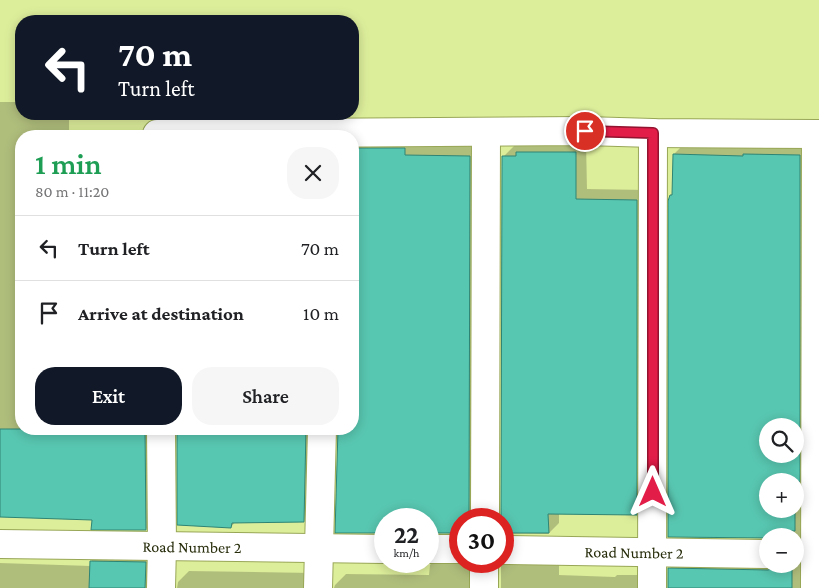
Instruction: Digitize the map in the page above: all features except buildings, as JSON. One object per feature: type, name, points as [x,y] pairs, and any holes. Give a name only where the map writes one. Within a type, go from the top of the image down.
[{"type":"street","points":[[359,134],[585,131],[818,134],[810,554],[815,588]]},
{"type":"street","points":[[485,508],[486,132]]},
{"type":"street","points":[[652,588],[653,133]]},
{"type":"street","points":[[161,435],[161,588]]},
{"type":"street","points":[[318,588],[322,435]]},
{"type":"street","name":"Road Number 2","points":[[0,544],[374,548]]},
{"type":"street","name":"Road Number 2","points":[[514,550],[759,554]]},
{"type":"street","points":[[484,573],[484,588]]},
{"type":"route","points":[[585,131],[653,133],[653,492]]}]
